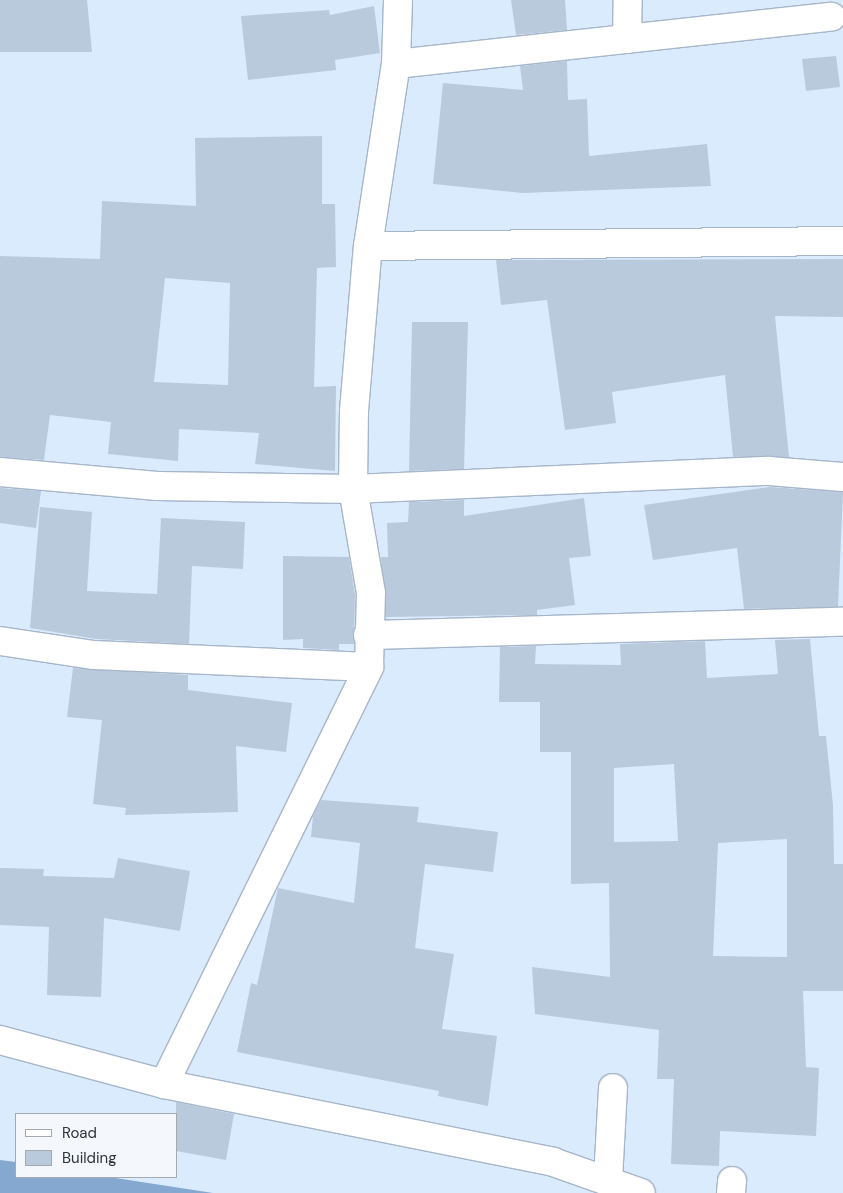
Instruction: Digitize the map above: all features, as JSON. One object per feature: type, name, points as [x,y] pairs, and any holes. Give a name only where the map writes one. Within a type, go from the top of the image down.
[{"type":"street","points":[[164,1084],[369,667],[368,635],[372,593],[353,489],[354,411],[368,246],[396,64],[398,0]]},
{"type":"street","points":[[627,39],[628,0]]},
{"type":"street","points":[[396,64],[831,17]]},
{"type":"street","points":[[368,246],[843,241]]},
{"type":"street","points":[[0,472],[156,486],[353,489],[769,471],[843,477]]},
{"type":"street","points":[[368,635],[843,622]]},
{"type":"street","points":[[0,641],[94,655],[369,667]]},
{"type":"street","points":[[0,1040],[164,1084],[553,1162],[641,1193]]},
{"type":"street","points":[[608,1180],[613,1088]]},
{"type":"water","points":[[0,1160],[15,1162],[15,1178],[116,1178],[213,1193],[0,1193]]},
{"type":"building","points":[[0,0],[87,0],[92,52],[0,52]]},
{"type":"building","points":[[511,0],[565,0],[567,30],[516,35]]},
{"type":"building","points":[[374,6],[380,53],[335,60],[336,70],[248,80],[241,16],[329,10],[330,15]]},
{"type":"building","points":[[836,56],[840,87],[806,91],[802,59]]},
{"type":"building","points":[[567,61],[568,100],[587,99],[589,156],[707,144],[711,186],[522,193],[433,184],[443,83],[523,90],[520,66]]},
{"type":"building","points":[[322,136],[322,204],[335,204],[336,267],[317,268],[314,387],[336,386],[335,471],[255,464],[259,433],[179,429],[178,461],[108,454],[111,422],[50,415],[44,460],[0,457],[0,256],[100,259],[102,201],[196,206],[195,138]],"holes":[[[165,278],[230,283],[228,385],[154,382]]]},
{"type":"building","points":[[843,259],[843,317],[775,316],[789,457],[733,457],[725,375],[612,392],[616,423],[565,430],[547,300],[501,305],[496,260]]},
{"type":"building","points":[[412,322],[468,322],[464,469],[409,471]]},
{"type":"building","points":[[769,487],[843,492],[838,607],[744,609],[737,548],[653,560],[644,505]]},
{"type":"building","points":[[0,488],[41,491],[36,528],[0,523]]},
{"type":"building","points":[[584,498],[591,556],[569,558],[575,605],[537,610],[537,615],[386,617],[381,557],[388,557],[387,523],[408,522],[409,502],[464,500],[464,516]]},
{"type":"building","points":[[40,507],[92,512],[87,591],[157,594],[161,518],[245,522],[243,569],[192,566],[189,644],[96,639],[30,628]]},
{"type":"building","points":[[283,556],[349,557],[355,594],[354,644],[339,644],[339,650],[303,648],[303,639],[283,640]]},
{"type":"building","points":[[810,639],[819,736],[826,736],[833,805],[834,864],[843,864],[843,991],[803,991],[806,1067],[819,1068],[816,1136],[720,1131],[719,1166],[671,1164],[674,1079],[657,1079],[659,1030],[535,1014],[532,967],[610,977],[609,883],[571,884],[571,752],[540,752],[540,702],[499,702],[500,647],[536,646],[535,664],[621,665],[620,644],[705,641],[707,678],[778,674],[775,640]],"holes":[[[674,764],[678,841],[614,842],[614,768]],[[787,839],[787,957],[713,956],[718,843]]]},
{"type":"building","points":[[73,668],[188,675],[188,690],[292,703],[286,752],[236,746],[238,812],[125,815],[126,808],[93,804],[102,720],[67,717]]},
{"type":"building","points":[[321,800],[419,807],[417,822],[498,832],[493,872],[425,864],[415,948],[454,954],[442,1029],[497,1036],[488,1106],[438,1096],[439,1091],[237,1052],[251,983],[257,985],[278,888],[354,903],[360,843],[311,837],[313,816]]},
{"type":"building","points":[[118,858],[190,871],[180,931],[104,918],[101,997],[47,995],[49,927],[0,925],[0,868],[44,869],[43,876],[114,878]]},
{"type":"building","points":[[176,1102],[234,1114],[226,1160],[178,1151],[178,1113],[176,1113]]}]
